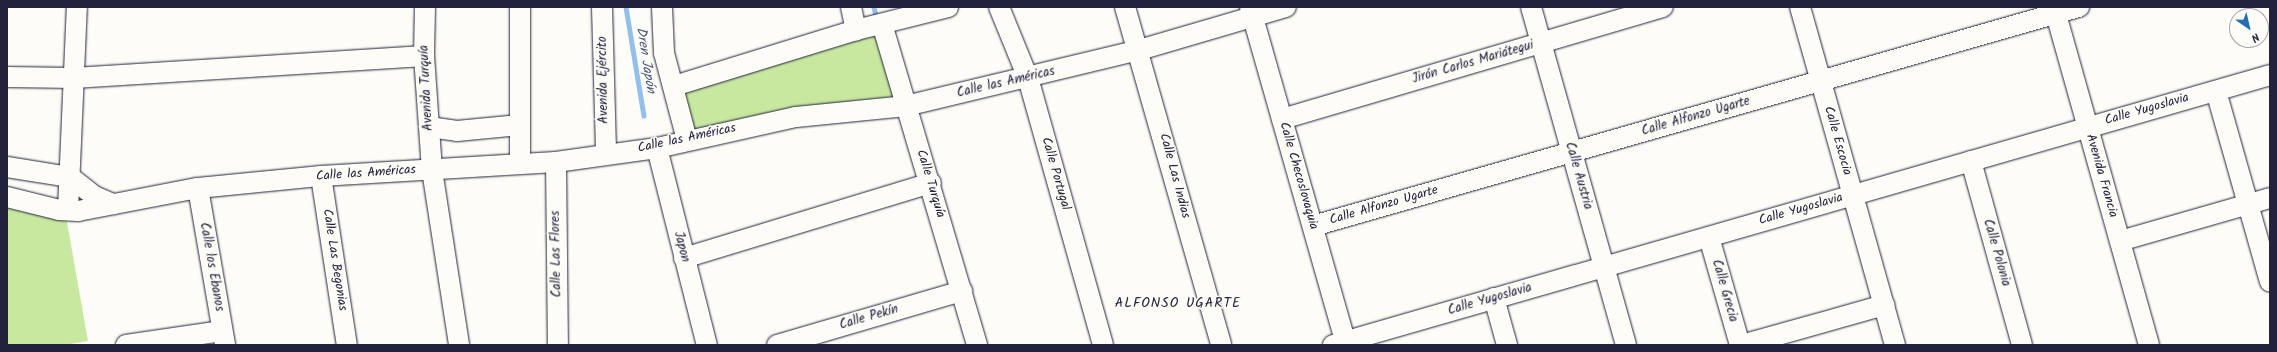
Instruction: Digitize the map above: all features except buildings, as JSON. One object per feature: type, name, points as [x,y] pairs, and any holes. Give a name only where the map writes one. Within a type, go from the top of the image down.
[{"type":"street","points":[[7,197],[73,211],[70,177],[77,7]]},
{"type":"street","name":"Avenida Turquía","points":[[425,7],[424,56],[432,170],[459,345]]},
{"type":"street","points":[[520,7],[520,164]]},
{"type":"street","name":"Avenida Ejército","points":[[602,7],[606,153]]},
{"type":"street","points":[[662,7],[664,53],[674,86],[687,140]]},
{"type":"street","points":[[851,7],[856,30]]},
{"type":"street","points":[[674,86],[856,30],[891,17],[948,7]]},
{"type":"street","name":"Calle Portugal","points":[[999,7],[1028,78],[1103,345]]},
{"type":"street","name":"Calle Las Indias","points":[[1125,7],[1140,50],[1221,345]]},
{"type":"street","name":"Calle las Américas","points":[[73,211],[198,188],[321,176],[556,162],[606,153],[657,148],[687,140],[796,117],[906,106],[1140,50],[1251,12],[1286,7]]},
{"type":"street","name":"Calle Austria","points":[[1531,7],[1626,345]]},
{"type":"street","name":"Jirón Carlos Mariátegui","points":[[1282,119],[1663,7]]},
{"type":"street","name":"Calle Escocia","points":[[1800,7],[1895,345]]},
{"type":"street","name":"Calle Alfonzo Ugarte","points":[[1313,226],[1820,81],[2055,10],[2079,7]]},
{"type":"street","name":"Avenida Francia","points":[[2055,10],[2147,344]]},
{"type":"street","name":"Calle Checoslovaquia","points":[[1251,12],[1313,226],[1341,344]]},
{"type":"street","name":"Calle Turquía","points":[[891,17],[906,106],[931,182],[977,345]]},
{"type":"street","points":[[7,77],[74,78],[424,56]]},
{"type":"street","name":"Calle Yugoslavia","points":[[1341,344],[1494,298],[2270,75]]},
{"type":"street","points":[[2216,91],[2270,282]]},
{"type":"street","points":[[429,127],[457,131],[520,125]]},
{"type":"street","name":"Japon","points":[[657,148],[707,345]]},
{"type":"street","name":"Calle Polonia","points":[[1971,161],[2022,345]]},
{"type":"street","name":"Calle Las Flores","points":[[556,162],[558,345]]},
{"type":"street","points":[[7,167],[70,177],[94,196],[113,204]]},
{"type":"street","name":"Calle Las Begonias","points":[[321,176],[347,345]]},
{"type":"street","points":[[684,258],[931,182]]},
{"type":"street","name":"Calle los Ebanos","points":[[198,188],[223,338]]},
{"type":"street","points":[[2120,242],[2270,198]]},
{"type":"street","name":"Calle Grecia","points":[[1709,237],[1741,345]]},
{"type":"street","name":"Calle Pekín","points":[[777,345],[962,291]]},
{"type":"street","points":[[1494,298],[1508,345]]},
{"type":"street","points":[[1741,345],[1884,305]]},
{"type":"street","points":[[126,345],[223,338]]},
{"type":"green space","points":[[879,32],[897,99],[835,103],[692,131],[680,92]]},
{"type":"green space","points":[[7,206],[67,222],[88,341],[64,345],[7,345]]},
{"type":"waterway","name":"Dren Japón","points":[[626,7],[644,116]]},
{"type":"waterway","points":[[874,7],[876,16]]},
{"type":"district","name":"ALFONSO UGARTE","points":[[1178,303]]}]
